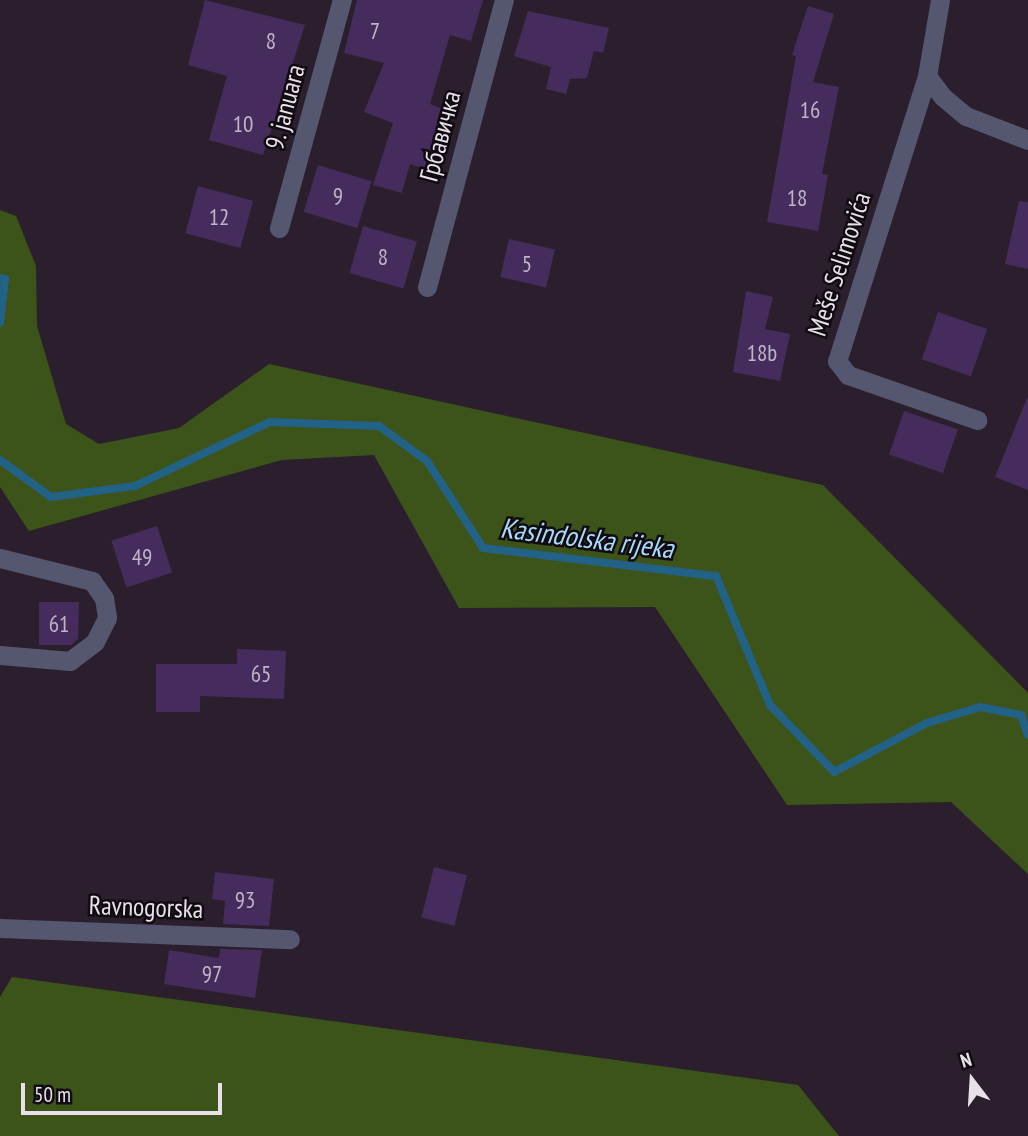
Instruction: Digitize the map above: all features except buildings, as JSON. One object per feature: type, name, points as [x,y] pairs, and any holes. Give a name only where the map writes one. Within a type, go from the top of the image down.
[{"type":"street","name":"9. januara","points":[[279,228],[342,0]]},
{"type":"street","name":"Грбавичка","points":[[427,287],[504,0]]},
{"type":"street","name":"Meše Selimovića","points":[[940,0],[927,76],[837,361],[848,375],[977,420]]},
{"type":"street","points":[[927,76],[943,97],[966,116],[1028,140]]},
{"type":"street","points":[[0,558],[92,581],[104,598],[107,618],[95,642],[70,661],[0,655]]},
{"type":"street","name":"Ravnogorska","points":[[0,928],[290,939]]},
{"type":"green space","points":[[0,210],[16,216],[36,266],[37,326],[66,424],[99,444],[179,428],[269,364],[823,485],[1028,693],[1028,874],[951,802],[787,805],[655,607],[459,608],[374,455],[282,460],[29,531],[0,487]]},
{"type":"green space","points":[[12,977],[798,1085],[839,1136],[0,1136],[0,997]]},
{"type":"waterway","name":"Kasindolska rijeka","points":[[0,278],[5,279],[0,323]]},
{"type":"waterway","name":"Kasindolska rijeka","points":[[0,460],[51,497],[135,486],[270,422],[379,426],[427,461],[483,548],[716,576],[770,705],[834,772],[927,723],[980,707],[1021,715],[1028,735]]}]
